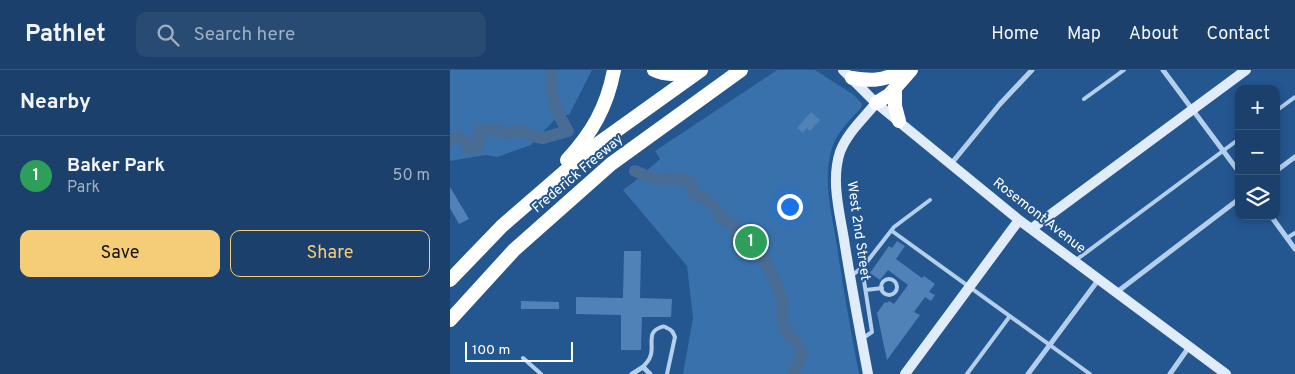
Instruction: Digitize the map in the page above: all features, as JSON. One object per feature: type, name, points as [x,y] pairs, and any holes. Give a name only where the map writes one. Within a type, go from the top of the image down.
[{"type":"highway","points":[[502,226],[527,198],[562,166],[579,147],[603,109],[614,70]]},
{"type":"highway","points":[[654,70],[669,74],[682,73],[688,70]]},
{"type":"highway","name":"Frederick Freeway","points":[[450,280],[502,226],[592,148],[701,70]]},
{"type":"highway","name":"Frederick Freeway","points":[[450,320],[514,250],[611,164],[741,70]]},
{"type":"highway","points":[[847,74],[874,80],[887,78],[904,71]]},
{"type":"highway","points":[[876,103],[890,95],[904,71]]},
{"type":"highway","points":[[876,103],[904,71]]},
{"type":"highway","points":[[895,89],[895,106],[899,121]]},
{"type":"street","points":[[951,164],[1000,104],[1032,70]]},
{"type":"street","points":[[1163,70],[1235,166]]},
{"type":"street","points":[[1031,229],[1246,70]]},
{"type":"street","name":"Rosemont Avenue","points":[[847,74],[876,103],[1019,220],[1226,374]]},
{"type":"street","name":"West 2nd Street","points":[[868,374],[850,276],[836,177],[837,165],[846,140],[876,103]]},
{"type":"street","points":[[1280,168],[1295,158]]},
{"type":"street","points":[[1116,292],[1235,202]]},
{"type":"street","points":[[910,372],[1019,220]]},
{"type":"street","points":[[1274,220],[1295,249]]},
{"type":"street","points":[[1028,374],[1099,279]]},
{"type":"street","points":[[1170,374],[1189,347]]},
{"type":"street","points":[[632,374],[643,367],[650,374]]},
{"type":"lane","points":[[1084,99],[1124,70]]},
{"type":"lane","points":[[1280,108],[1295,97]]},
{"type":"lane","points":[[1074,261],[1235,142]]},
{"type":"lane","points":[[850,276],[862,268],[893,229],[930,200]]},
{"type":"lane","points":[[893,229],[1090,374]]},
{"type":"lane","points":[[1287,238],[1295,233]]},
{"type":"lane","points":[[862,268],[872,332],[862,340]]},
{"type":"lane","points":[[888,280],[896,284],[897,290],[893,294],[887,295],[882,291],[882,288],[884,282],[888,280]]},
{"type":"lane","points":[[866,290],[882,288]]},
{"type":"lane","points":[[967,374],[1010,316]]},
{"type":"lane","points":[[643,367],[651,355],[653,333],[663,326],[674,332],[675,337],[667,374]]},
{"type":"lane","points":[[523,358],[541,374]]},
{"type":"shaded area","points":[[450,70],[592,70],[569,115],[559,115],[531,145],[497,157],[486,155],[450,161]]},
{"type":"shaded area","points":[[777,70],[815,70],[854,95],[862,104],[861,108],[844,126],[834,142],[828,172],[831,209],[844,294],[859,374],[683,374],[693,318],[687,266],[623,190],[660,159],[655,151]]},
{"type":"building","points":[[811,112],[820,120],[810,131],[807,128],[803,133],[797,128]]},
{"type":"building","points":[[450,187],[469,219],[459,224],[450,208]]},
{"type":"building","points":[[897,241],[905,246],[896,259],[922,278],[924,276],[935,284],[929,292],[935,295],[931,301],[925,297],[914,312],[920,315],[887,360],[877,313],[885,302],[889,301],[894,304],[908,285],[888,270],[880,280],[870,273],[889,246],[892,248]]},
{"type":"building","points":[[624,251],[641,251],[640,298],[672,299],[671,317],[642,317],[641,350],[621,350],[621,315],[576,314],[576,297],[623,298]]},
{"type":"building","points":[[521,301],[559,302],[559,309],[521,309]]},
{"type":"waterway","points":[[450,140],[459,137],[466,142],[468,148],[473,150],[478,144],[479,132],[481,130],[494,129],[508,134],[515,131],[523,131],[543,138],[568,131],[554,102],[551,87],[551,70]]},
{"type":"waterway","points":[[635,171],[658,179],[685,180],[692,187],[694,193],[705,198],[719,212],[720,219],[734,226],[737,235],[746,240],[765,261],[778,287],[782,303],[783,328],[800,347],[801,354],[794,374]]},
{"type":"place","name":"Baker Park","points":[[751,242]]}]
